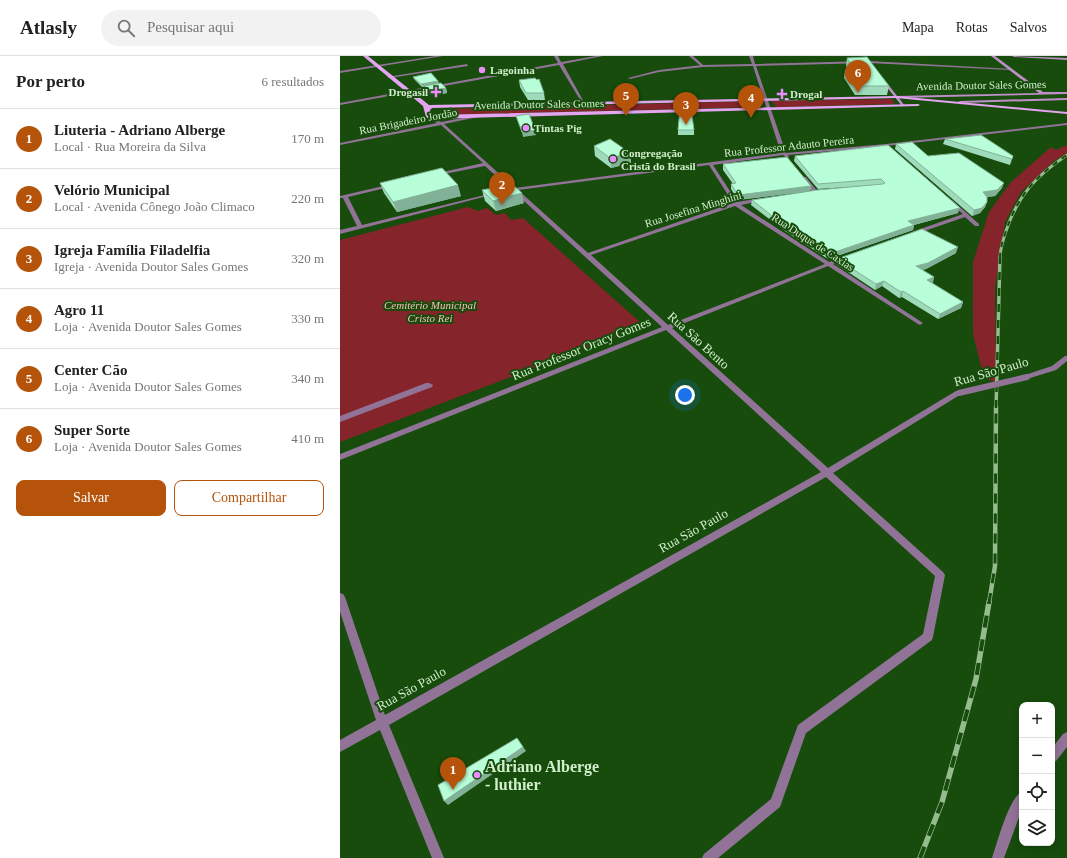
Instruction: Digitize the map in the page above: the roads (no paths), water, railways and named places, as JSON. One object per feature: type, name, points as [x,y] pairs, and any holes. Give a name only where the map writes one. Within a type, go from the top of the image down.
[{"type":"main road","points":[[365,56],[426,108],[436,111],[444,116]]},
{"type":"main road","points":[[864,56],[874,68]]},
{"type":"main road","points":[[993,56],[1050,100]]},
{"type":"main road","points":[[1014,56],[1067,59]]},
{"type":"main road","points":[[1042,56],[1067,59]]},
{"type":"main road","points":[[878,74],[902,105]]},
{"type":"main road","name":"Avenida Doutor Sales Gomes","points":[[426,108],[584,103],[1067,93]]},
{"type":"main road","name":"Avenida Doutor Sales Gomes","points":[[896,97],[960,102],[1067,99]]},
{"type":"main road","points":[[960,102],[1067,114]]},
{"type":"main road","name":"Avenida Doutor Sales Gomes","points":[[429,117],[944,104],[960,102]]},
{"type":"main road","points":[[944,104],[1067,114]]},
{"type":"main road","points":[[426,108],[429,117]]},
{"type":"street","points":[[340,72],[441,56]]},
{"type":"street","points":[[556,56],[584,103]]},
{"type":"street","points":[[340,104],[602,56]]},
{"type":"street","points":[[691,56],[702,66]]},
{"type":"street","points":[[752,56],[784,154],[789,160]]},
{"type":"street","points":[[630,78],[659,71],[702,66],[869,62],[1010,69]]},
{"type":"street","points":[[389,77],[467,65]]},
{"type":"street","name":"Rua Brigadeiro Jordão","points":[[340,144],[480,115]]},
{"type":"street","points":[[442,124],[444,116]]},
{"type":"street","name":"Rua São Bento","points":[[429,117],[442,124],[940,575],[928,637],[802,729],[776,803],[708,858]]},
{"type":"street","name":"Rua Professor Adauto Pereira","points":[[506,191],[784,154],[886,145],[1067,124]]},
{"type":"street","points":[[886,145],[892,150]]},
{"type":"street","name":"Rua Duque de Caxias","points":[[710,163],[736,204],[920,323]]},
{"type":"street","points":[[427,178],[486,164]]},
{"type":"street","points":[[802,176],[816,193]]},
{"type":"street","points":[[360,226],[342,197],[397,184]]},
{"type":"street","points":[[809,194],[823,192]]},
{"type":"street","points":[[340,232],[498,193]]},
{"type":"street","name":"Rua Josefina Minghini","points":[[586,255],[736,204],[765,200]]},
{"type":"street","points":[[949,200],[977,225]]},
{"type":"street","points":[[908,235],[966,215]]},
{"type":"street","name":"Rua Professor Oracy Gomes","points":[[340,457],[828,263],[850,256]]},
{"type":"street","name":"Rua São Paulo","points":[[340,746],[827,473],[959,393],[1027,377],[1054,368],[1067,358]]},
{"type":"street","points":[[340,418],[429,385]]},
{"type":"street","points":[[340,597],[382,722],[438,858]]},
{"type":"street","points":[[1055,753],[1067,738]]},
{"type":"street","points":[[998,858],[1016,807],[1019,802]]},
{"type":"railway","points":[[1000,258],[1006,231],[1022,197],[1037,179],[1067,155]]},
{"type":"railway","points":[[996,408],[1000,257]]},
{"type":"railway","points":[[989,603],[995,566],[996,407]]},
{"type":"railway","points":[[920,858],[942,802],[976,679],[989,602]]},
{"type":"place","name":"Lagoinha","points":[[482,70]]},
{"type":"place","name":"Drogasil","points":[[436,92]]},
{"type":"place","name":"Super Sorte","points":[[858,93]]},
{"type":"place","name":"Drogal","points":[[782,94]]},
{"type":"place","name":"Center Cão","points":[[626,116]]},
{"type":"place","name":"Agro 11","points":[[751,118]]},
{"type":"place","name":"Igreja Família Filadelfia","points":[[686,125]]},
{"type":"place","name":"Tintas Pig","points":[[526,128]]},
{"type":"place","name":"Congregação Cristã do Brasil","points":[[613,159]]},
{"type":"place","name":"Velório Municipal","points":[[502,205]]},
{"type":"place","name":"Adriano Alberge - luthier","points":[[477,775]]},
{"type":"place","name":"Liuteria - Adriano Alberge","points":[[453,790]]},
{"type":"park label","name":"Cemitério Municipal Cristo Rei","points":[[430,311]]}]
